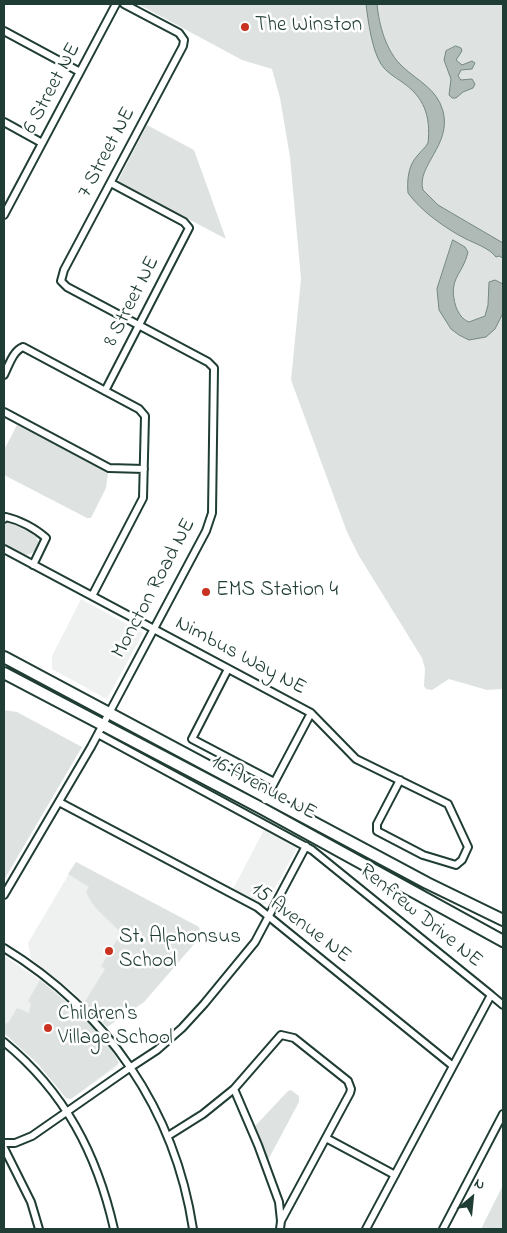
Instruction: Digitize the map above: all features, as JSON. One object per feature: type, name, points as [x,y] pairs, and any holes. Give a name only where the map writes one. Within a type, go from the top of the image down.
[{"type":"highway","name":"16 Avenue NE","points":[[4,657],[427,883],[503,920]]},
{"type":"highway","name":"16 Avenue NE","points":[[4,673],[100,730],[261,808],[503,940]]},
{"type":"street","name":"6 Street NE","points":[[5,211],[116,4]]},
{"type":"street","name":"7 Street NE","points":[[124,4],[179,33],[184,40],[183,46],[64,270],[61,280],[68,286],[140,325]]},
{"type":"street","points":[[4,31],[80,72]]},
{"type":"street","points":[[4,122],[42,143]]},
{"type":"street","name":"8 Street NE","points":[[105,391],[189,228],[184,222],[111,183]]},
{"type":"street","name":"Moncton Road NE","points":[[4,896],[100,730],[206,531],[210,519],[213,499],[214,368],[208,362],[140,325]]},
{"type":"street","points":[[4,375],[15,353],[19,349],[24,348],[142,411],[145,416],[144,491],[141,503],[92,596]]},
{"type":"street","points":[[4,412],[109,468],[144,469]]},
{"type":"street","points":[[4,519],[6,517],[13,518],[46,538],[33,565]]},
{"type":"street","name":"Nimbus Way NE","points":[[4,549],[311,713],[356,759],[400,780],[448,804],[468,847],[462,860],[456,865],[424,855],[377,831],[376,824],[400,780]]},
{"type":"street","points":[[228,669],[192,738],[274,782]]},
{"type":"street","points":[[261,808],[311,713]]},
{"type":"street","name":"Renfrew Drive NE","points":[[100,730],[306,846],[491,995],[366,1229]]},
{"type":"street","name":"15 Avenue NE","points":[[59,802],[254,906],[453,1066]]},
{"type":"street","points":[[4,1143],[15,1142],[32,1136],[157,1050],[193,1016],[249,951],[306,846]]},
{"type":"street","points":[[4,948],[41,972],[75,1001],[106,1035],[130,1067],[150,1100],[168,1136],[182,1176],[193,1229]]},
{"type":"street","points":[[491,995],[503,1005]]},
{"type":"street","points":[[168,1136],[203,1114],[234,1089],[281,1035],[294,1038],[348,1081],[350,1094],[281,1221]]},
{"type":"street","points":[[4,1042],[42,1079],[67,1112],[86,1144],[107,1197],[114,1229]]},
{"type":"street","points":[[234,1089],[277,1194],[281,1221],[280,1229]]},
{"type":"street","points":[[443,1229],[503,1114]]},
{"type":"street","points":[[326,1138],[395,1175]]},
{"type":"street","points":[[4,1148],[31,1202],[39,1229]]},
{"type":"shaded area","points":[[138,4],[503,4],[503,689],[487,690],[449,679],[432,690],[426,689],[424,686],[425,669],[422,658],[359,556],[347,532],[291,380],[301,279],[290,157],[280,98],[272,69],[242,60]]},
{"type":"shaded area","points":[[366,4],[377,4],[384,38],[392,54],[403,67],[432,91],[443,111],[443,134],[424,172],[423,190],[438,205],[503,243],[503,258],[496,257],[486,249],[442,225],[420,207],[408,193],[410,168],[428,143],[427,116],[416,94],[388,72],[381,64],[369,27]]},
{"type":"shaded area","points":[[456,46],[461,48],[462,51],[456,60],[462,65],[472,61],[475,63],[472,69],[461,70],[458,76],[461,80],[472,79],[475,84],[473,88],[463,92],[456,98],[452,98],[449,95],[451,79],[444,60],[446,51]]},
{"type":"shaded area","points":[[147,125],[194,150],[226,239],[119,182]]},
{"type":"shaded area","points":[[453,240],[465,247],[468,252],[453,289],[456,307],[463,318],[469,322],[485,316],[488,305],[489,282],[495,280],[503,284],[503,313],[495,329],[486,337],[469,340],[459,335],[451,329],[439,310],[437,289]]},
{"type":"shaded area","points":[[17,425],[108,473],[106,488],[91,518],[87,518],[4,475],[4,450]]},
{"type":"shaded area","points":[[9,522],[36,536],[39,544],[35,550],[27,555],[4,544],[4,525]]},
{"type":"shaded area","points":[[81,599],[143,633],[107,699],[52,669],[52,656]]},
{"type":"shaded area","points":[[4,710],[17,712],[82,747],[4,880]]},
{"type":"shaded area","points":[[264,830],[297,848],[266,904],[233,889]]},
{"type":"shaded area","name":"St. Alphonsus School","points":[[76,862],[199,927],[201,936],[144,1002],[107,1027],[72,991],[31,959],[28,943]]},
{"type":"shaded area","points":[[76,862],[199,927],[201,936],[144,1002],[107,1027],[84,1003],[105,969],[101,966],[121,933],[101,914],[89,898],[86,891],[89,887],[68,874]]},
{"type":"shaded area","name":"Children's Village School","points":[[4,956],[40,980],[71,1006],[108,1047],[118,1061],[118,1066],[71,1099],[66,1098],[38,1064],[4,1033]]},
{"type":"shaded area","name":"Children's Village School","points":[[40,980],[72,1007],[95,1030],[119,1063],[71,1099],[66,1098],[38,1064],[4,1033],[5,1024],[9,1022],[17,1008],[29,1013],[31,1004],[28,1001]]},
{"type":"shaded area","points":[[291,1090],[299,1096],[299,1102],[268,1160],[255,1126]]},
{"type":"shaded area","points":[[502,1187],[503,1229],[481,1229]]},
{"type":"place","name":"The Winston","points":[[245,27]]},
{"type":"place","name":"EMS Station 4","points":[[206,592]]},
{"type":"place","name":"St. Alphonsus School","points":[[109,951]]},
{"type":"place","name":"Children's Village School","points":[[48,1028]]}]
